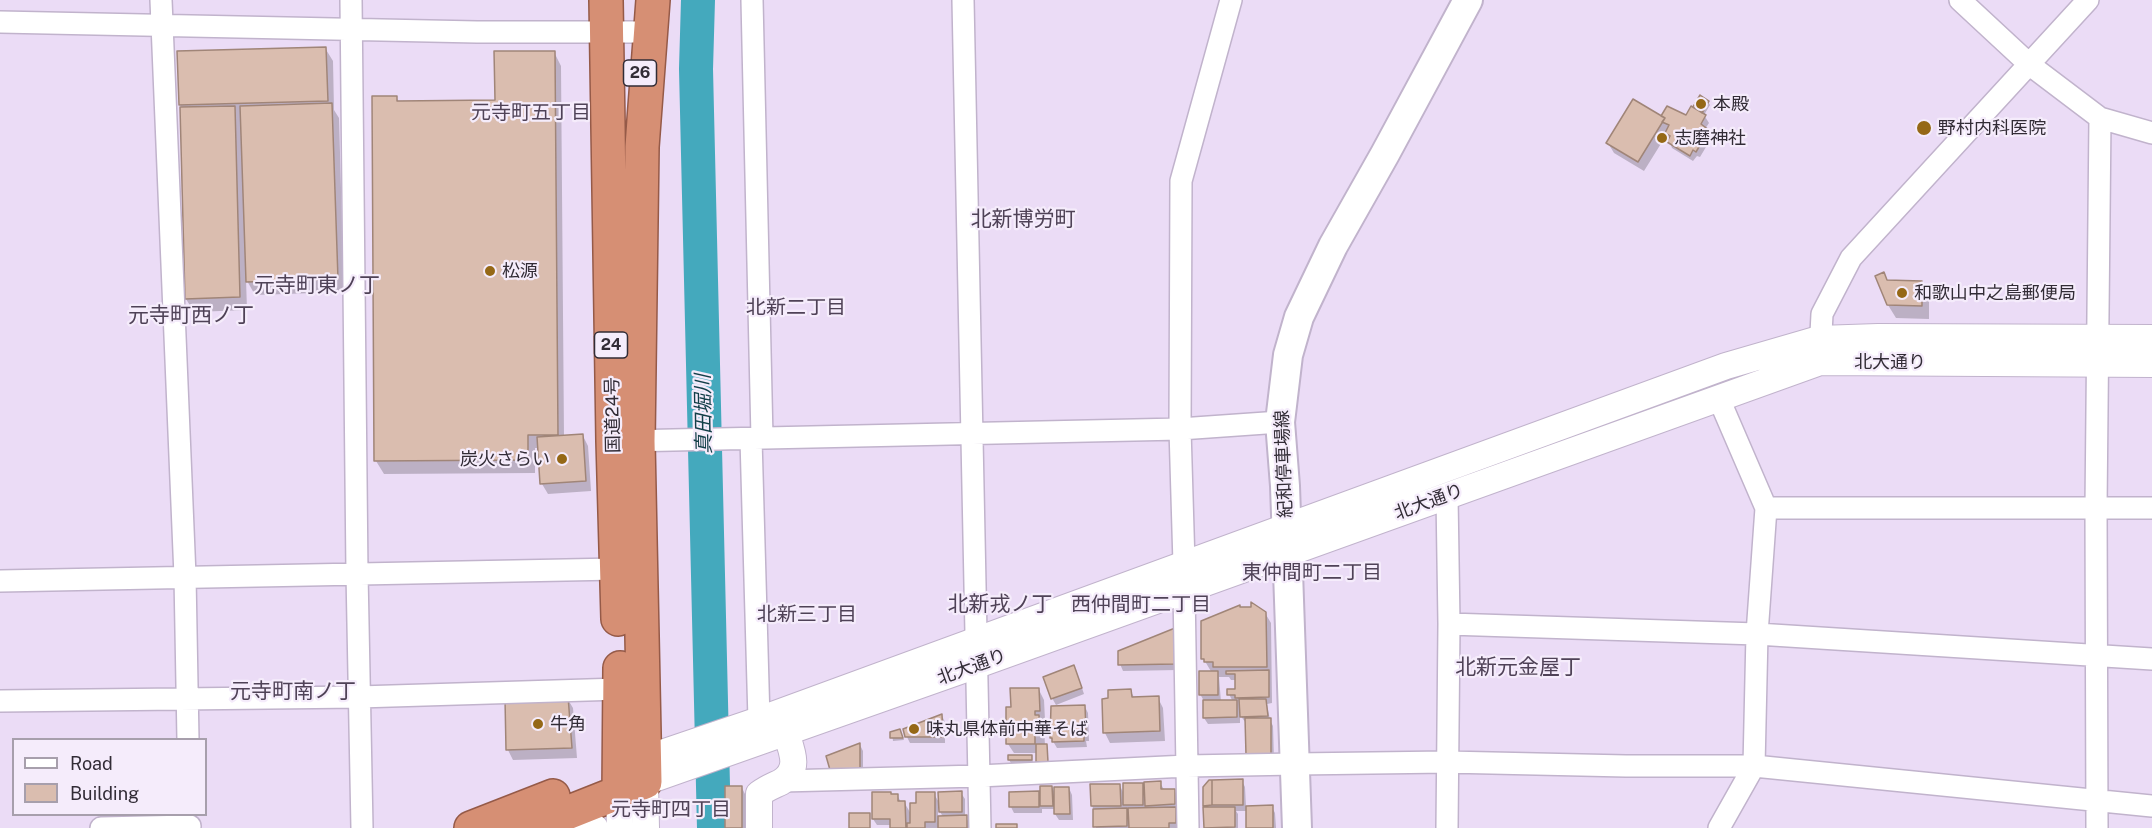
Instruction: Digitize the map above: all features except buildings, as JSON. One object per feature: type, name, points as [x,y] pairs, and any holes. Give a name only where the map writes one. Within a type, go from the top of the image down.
[{"type":"highway","name":"国道24号","points":[[606,0],[626,441],[632,776]]},
{"type":"highway","points":[[638,0],[645,32]]},
{"type":"highway","name":"国道24号","points":[[632,776],[620,689],[617,569],[642,147],[645,32],[653,0]]},
{"type":"highway","points":[[538,824],[632,776]]},
{"type":"highway","points":[[471,828],[632,776]]},
{"type":"main road","name":"紀和停車場線","points":[[1297,828],[1280,422],[1288,355],[1299,317],[1333,246],[1468,0]]},
{"type":"street","points":[[161,0],[185,576],[188,738]]},
{"type":"street","points":[[351,0],[362,828]]},
{"type":"street","points":[[752,0],[759,720]]},
{"type":"street","points":[[963,0],[980,828]]},
{"type":"street","points":[[1184,564],[1180,429],[1181,181],[1231,0]]},
{"type":"street","points":[[1960,0],[2030,65],[2100,118],[2152,133]]},
{"type":"street","points":[[1819,350],[1822,314],[1851,258],[2088,0]]},
{"type":"street","points":[[0,22],[645,32]]},
{"type":"street","points":[[2097,828],[2096,507],[2100,118]]},
{"type":"street","name":"北大通り","points":[[725,743],[759,720],[1184,564],[1286,540],[1447,496],[1719,399],[1819,350],[1878,337],[2152,338]]},
{"type":"street","name":"北大通り","points":[[725,743],[786,733],[1184,590],[1286,540],[1726,366],[1780,349],[2098,364],[2152,364]]},
{"type":"street","points":[[1719,399],[1766,508],[1757,634],[1754,766],[1719,828]]},
{"type":"street","points":[[626,441],[1180,429],[1280,422]]},
{"type":"street","points":[[1447,496],[1449,624],[1447,828]]},
{"type":"street","points":[[1766,508],[2152,508]]},
{"type":"street","points":[[0,581],[617,569]]},
{"type":"street","points":[[1184,590],[1188,828]]},
{"type":"street","points":[[1449,624],[1757,634],[2152,659]]},
{"type":"street","points":[[0,701],[359,697],[620,689]]},
{"type":"street","points":[[782,781],[792,770],[795,761],[786,733]]},
{"type":"street","points":[[632,776],[725,743]]},
{"type":"street","points":[[759,828],[759,794],[782,781],[1296,764],[1447,762],[1754,766],[2152,806]]},
{"type":"street","points":[[620,828],[632,776]]},
{"type":"street","points":[[632,776],[646,828]]},
{"type":"street","points":[[538,824],[583,822],[596,828]]},
{"type":"street","points":[[101,828],[190,823]]},
{"type":"waterway","name":"真田堀川","points":[[698,0],[696,69],[714,828]]},
{"type":"place","name":"本殿","points":[[1701,104]]},
{"type":"place","name":"野村内科医院","points":[[1924,128]]},
{"type":"place","name":"志磨神社","points":[[1662,138]]},
{"type":"place","name":"松源","points":[[490,271]]},
{"type":"place","name":"和歌山中之島郵便局","points":[[1902,293]]},
{"type":"place","name":"炭火さらい","points":[[562,459]]},
{"type":"place","name":"牛角","points":[[538,724]]},
{"type":"place","name":"味丸県体前中華そば","points":[[914,729]]},
{"type":"district","name":"元寺町五丁目","points":[[531,113]]},
{"type":"district","name":"北新博労町","points":[[1023,220]]},
{"type":"district","name":"元寺町東ノ丁","points":[[317,286]]},
{"type":"district","name":"北新二丁目","points":[[796,308]]},
{"type":"district","name":"元寺町西ノ丁","points":[[191,316]]},
{"type":"district","name":"東仲間町二丁目","points":[[1312,573]]},
{"type":"district","name":"北新戎ノ丁","points":[[1000,605]]},
{"type":"district","name":"西仲間町二丁目","points":[[1141,605]]},
{"type":"district","name":"北新三丁目","points":[[807,615]]},
{"type":"district","name":"北新元金屋丁","points":[[1518,668]]},
{"type":"district","name":"元寺町南ノ丁","points":[[293,692]]},
{"type":"district","name":"元寺町四丁目","points":[[671,810]]}]
